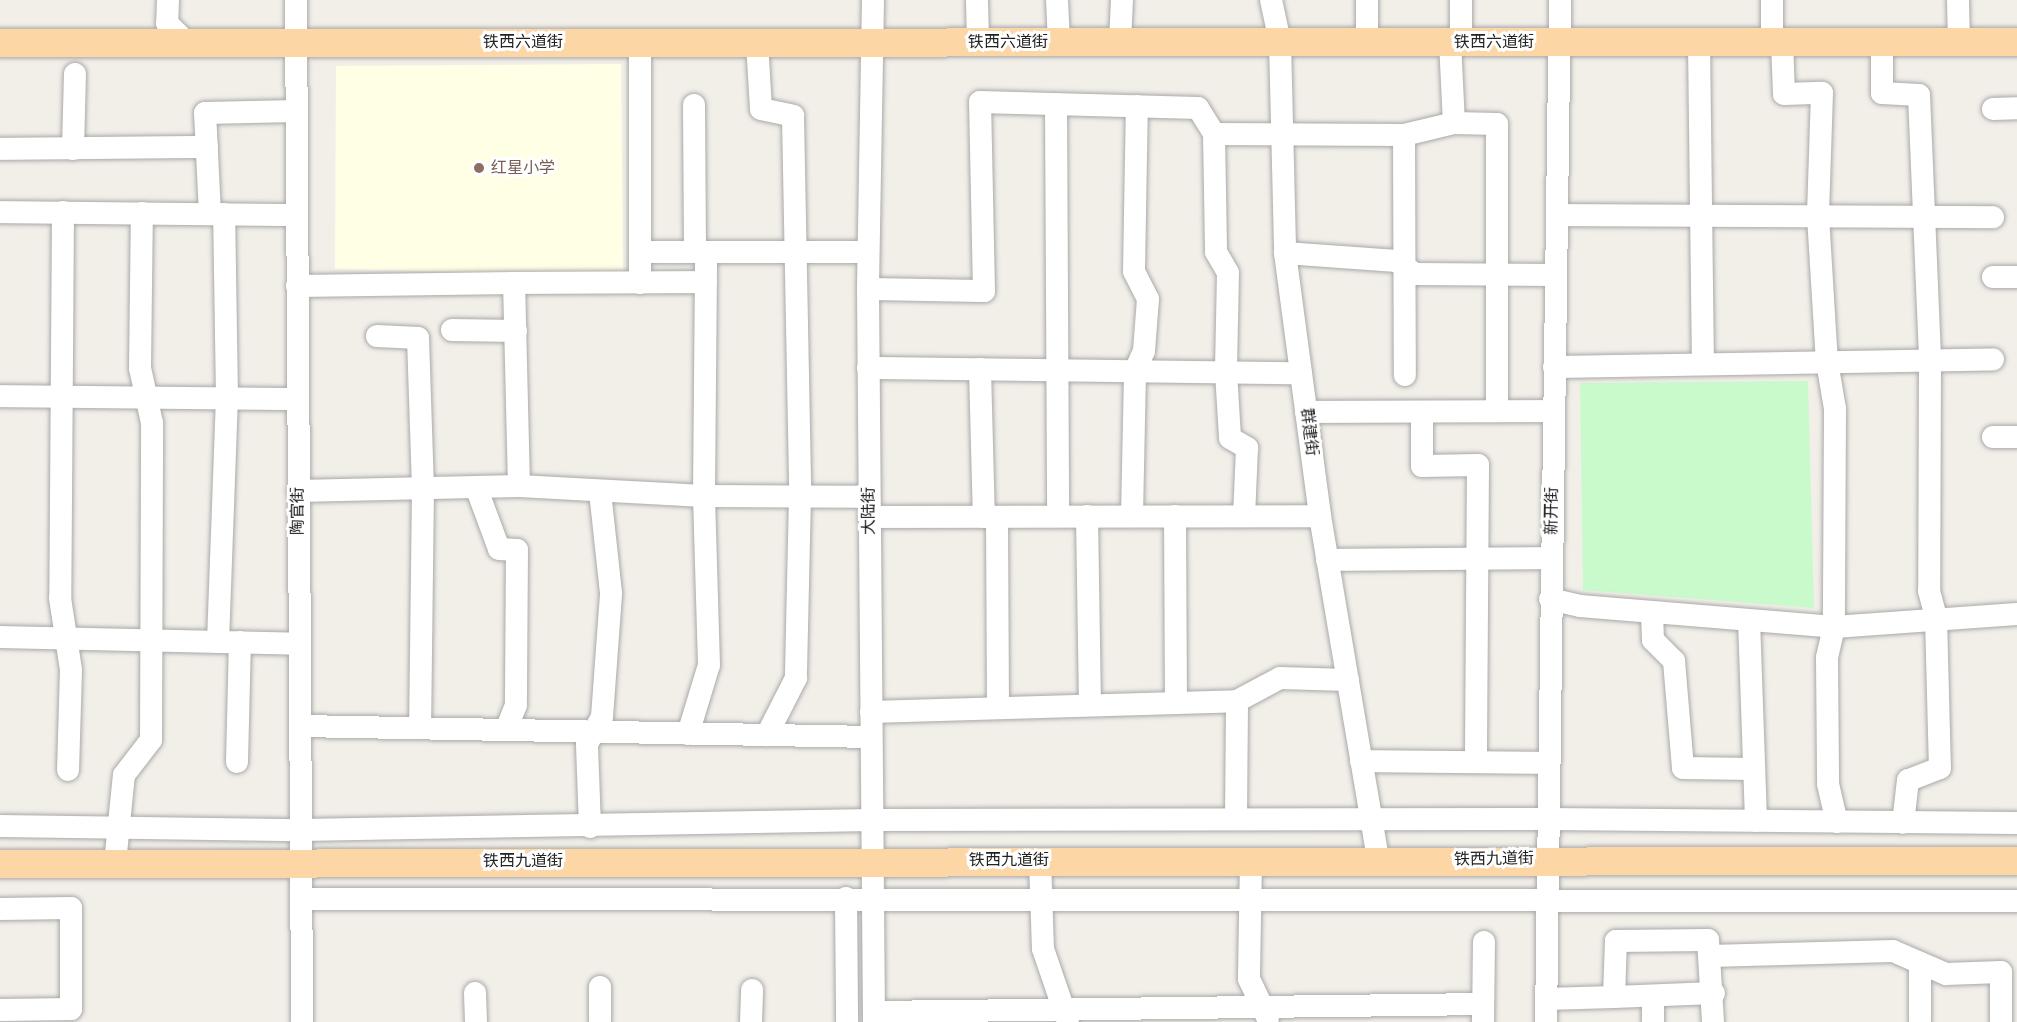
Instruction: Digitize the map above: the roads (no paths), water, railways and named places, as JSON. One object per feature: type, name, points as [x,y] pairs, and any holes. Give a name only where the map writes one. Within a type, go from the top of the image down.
[{"type":"main road","name":"铁西六道街","points":[[0,42],[2017,42]]},
{"type":"main road","name":"铁西九道街","points":[[0,864],[873,860],[2017,861]]},
{"type":"street","points":[[168,0],[167,23],[186,42]]},
{"type":"street","name":"陶官街","points":[[296,0],[302,1022]]},
{"type":"street","name":"大陆街","points":[[873,0],[868,368],[874,1017]]},
{"type":"street","points":[[977,0],[978,42]]},
{"type":"street","points":[[1058,0],[1059,42]]},
{"type":"street","points":[[1120,42],[1122,0]]},
{"type":"street","name":"群建街","points":[[1272,0],[1280,42],[1286,253],[1320,516],[1378,860]]},
{"type":"street","points":[[1366,0],[1367,42]]},
{"type":"street","points":[[1454,123],[1456,42],[1461,0]]},
{"type":"street","name":"新开街","points":[[1546,1022],[1546,819],[1560,0]]},
{"type":"street","points":[[1772,0],[1784,94],[1822,93],[1818,216],[1827,362],[1835,409],[1834,627],[1827,658],[1828,783],[1837,822]]},
{"type":"street","points":[[1958,0],[1959,42]]},
{"type":"street","points":[[640,42],[640,283]]},
{"type":"street","points":[[757,42],[761,110],[793,116],[800,496],[796,678],[767,735]]},
{"type":"street","points":[[1699,42],[1703,364]]},
{"type":"street","points":[[1882,42],[1882,93],[1919,95],[1930,360],[1929,591],[1936,618],[1940,768],[1908,780],[1903,823]]},
{"type":"street","points":[[73,149],[75,74]]},
{"type":"street","points":[[868,289],[984,291],[980,102],[1198,108],[1214,134],[1216,252],[1228,273],[1226,372],[1230,438],[1247,448],[1244,516]]},
{"type":"street","points":[[1056,104],[1058,516]]},
{"type":"street","points":[[688,734],[709,665],[704,496],[706,282],[701,252],[694,105]]},
{"type":"street","points":[[1132,516],[1135,371],[1144,351],[1148,299],[1134,271],[1137,106]]},
{"type":"street","points":[[1994,108],[2017,108]]},
{"type":"street","points":[[237,762],[229,642],[227,398],[217,214],[207,147],[205,113],[296,111]]},
{"type":"street","points":[[1214,134],[1404,135],[1454,123],[1497,124],[1497,411]]},
{"type":"street","points":[[1404,135],[1406,375]]},
{"type":"street","points":[[0,149],[207,147]]},
{"type":"street","points":[[0,212],[297,214]]},
{"type":"street","points":[[63,213],[60,598],[71,670],[68,770]]},
{"type":"street","points":[[115,863],[124,775],[151,740],[152,423],[140,368],[142,213]]},
{"type":"street","points":[[1557,215],[1993,217]]},
{"type":"street","points":[[640,252],[868,252]]},
{"type":"street","points":[[1286,253],[1397,261],[1415,274],[1556,275]]},
{"type":"street","points":[[1993,277],[2017,277]]},
{"type":"street","points":[[297,286],[706,282]]},
{"type":"street","points":[[514,283],[519,486]]},
{"type":"street","points":[[453,330],[516,331]]},
{"type":"street","points":[[377,336],[418,338],[423,488],[420,728]]},
{"type":"street","points":[[1554,367],[1993,359]]},
{"type":"street","points":[[868,368],[1301,373]]},
{"type":"street","points":[[980,369],[990,517],[998,708]]},
{"type":"street","points":[[0,396],[298,399]]},
{"type":"street","points":[[1306,412],[1553,411]]},
{"type":"street","points":[[1422,412],[1422,466],[1478,465],[1476,762]]},
{"type":"street","points":[[1994,437],[2017,437]]},
{"type":"street","points":[[298,491],[519,486],[704,496],[800,496],[869,507],[990,517],[1320,516]]},
{"type":"street","points":[[476,487],[499,549],[517,550],[516,705],[506,730]]},
{"type":"street","points":[[590,827],[587,744],[602,717],[611,593],[600,492]]},
{"type":"street","points":[[1087,516],[1090,705]]},
{"type":"street","points":[[1175,516],[1176,702]]},
{"type":"street","points":[[1328,560],[1551,558]]},
{"type":"street","points":[[1550,598],[1580,606],[1834,627],[2017,614]]},
{"type":"street","points":[[1652,612],[1653,640],[1674,661],[1683,768],[1754,769]]},
{"type":"street","points":[[1749,620],[1756,821]]},
{"type":"street","points":[[0,637],[299,644]]},
{"type":"street","points":[[871,712],[1237,700],[1280,678],[1348,680]]},
{"type":"street","points":[[1236,819],[1237,700]]},
{"type":"street","points":[[300,726],[872,737]]},
{"type":"street","points":[[1361,761],[1547,764]]},
{"type":"street","points":[[0,826],[300,830],[590,827],[872,820],[1236,819],[1546,819],[2017,824]]},
{"type":"street","points":[[1040,860],[1043,949],[1066,1016]]},
{"type":"street","points":[[1251,860],[1249,979],[1266,1014]]},
{"type":"street","points":[[846,898],[846,1022]]},
{"type":"street","points":[[301,899],[1546,898],[2017,901]]},
{"type":"street","points":[[0,909],[71,908],[71,1009],[0,1010]]},
{"type":"street","points":[[1614,997],[1616,941],[1708,940],[1714,993],[1713,1022]]},
{"type":"street","points":[[874,1017],[1483,1013],[1484,942]]},
{"type":"street","points":[[1710,956],[1893,951],[1946,974],[2001,972],[2001,1022]]},
{"type":"street","points":[[1920,963],[1920,1022]]},
{"type":"street","points":[[600,987],[600,1022]]},
{"type":"street","points":[[751,1022],[752,990]]},
{"type":"street","points":[[475,993],[476,1022]]},
{"type":"street","points":[[1546,999],[1714,993]]},
{"type":"street","points":[[1653,996],[1653,1022]]},
{"type":"place","name":"红星小学","points":[[479,168]]}]
